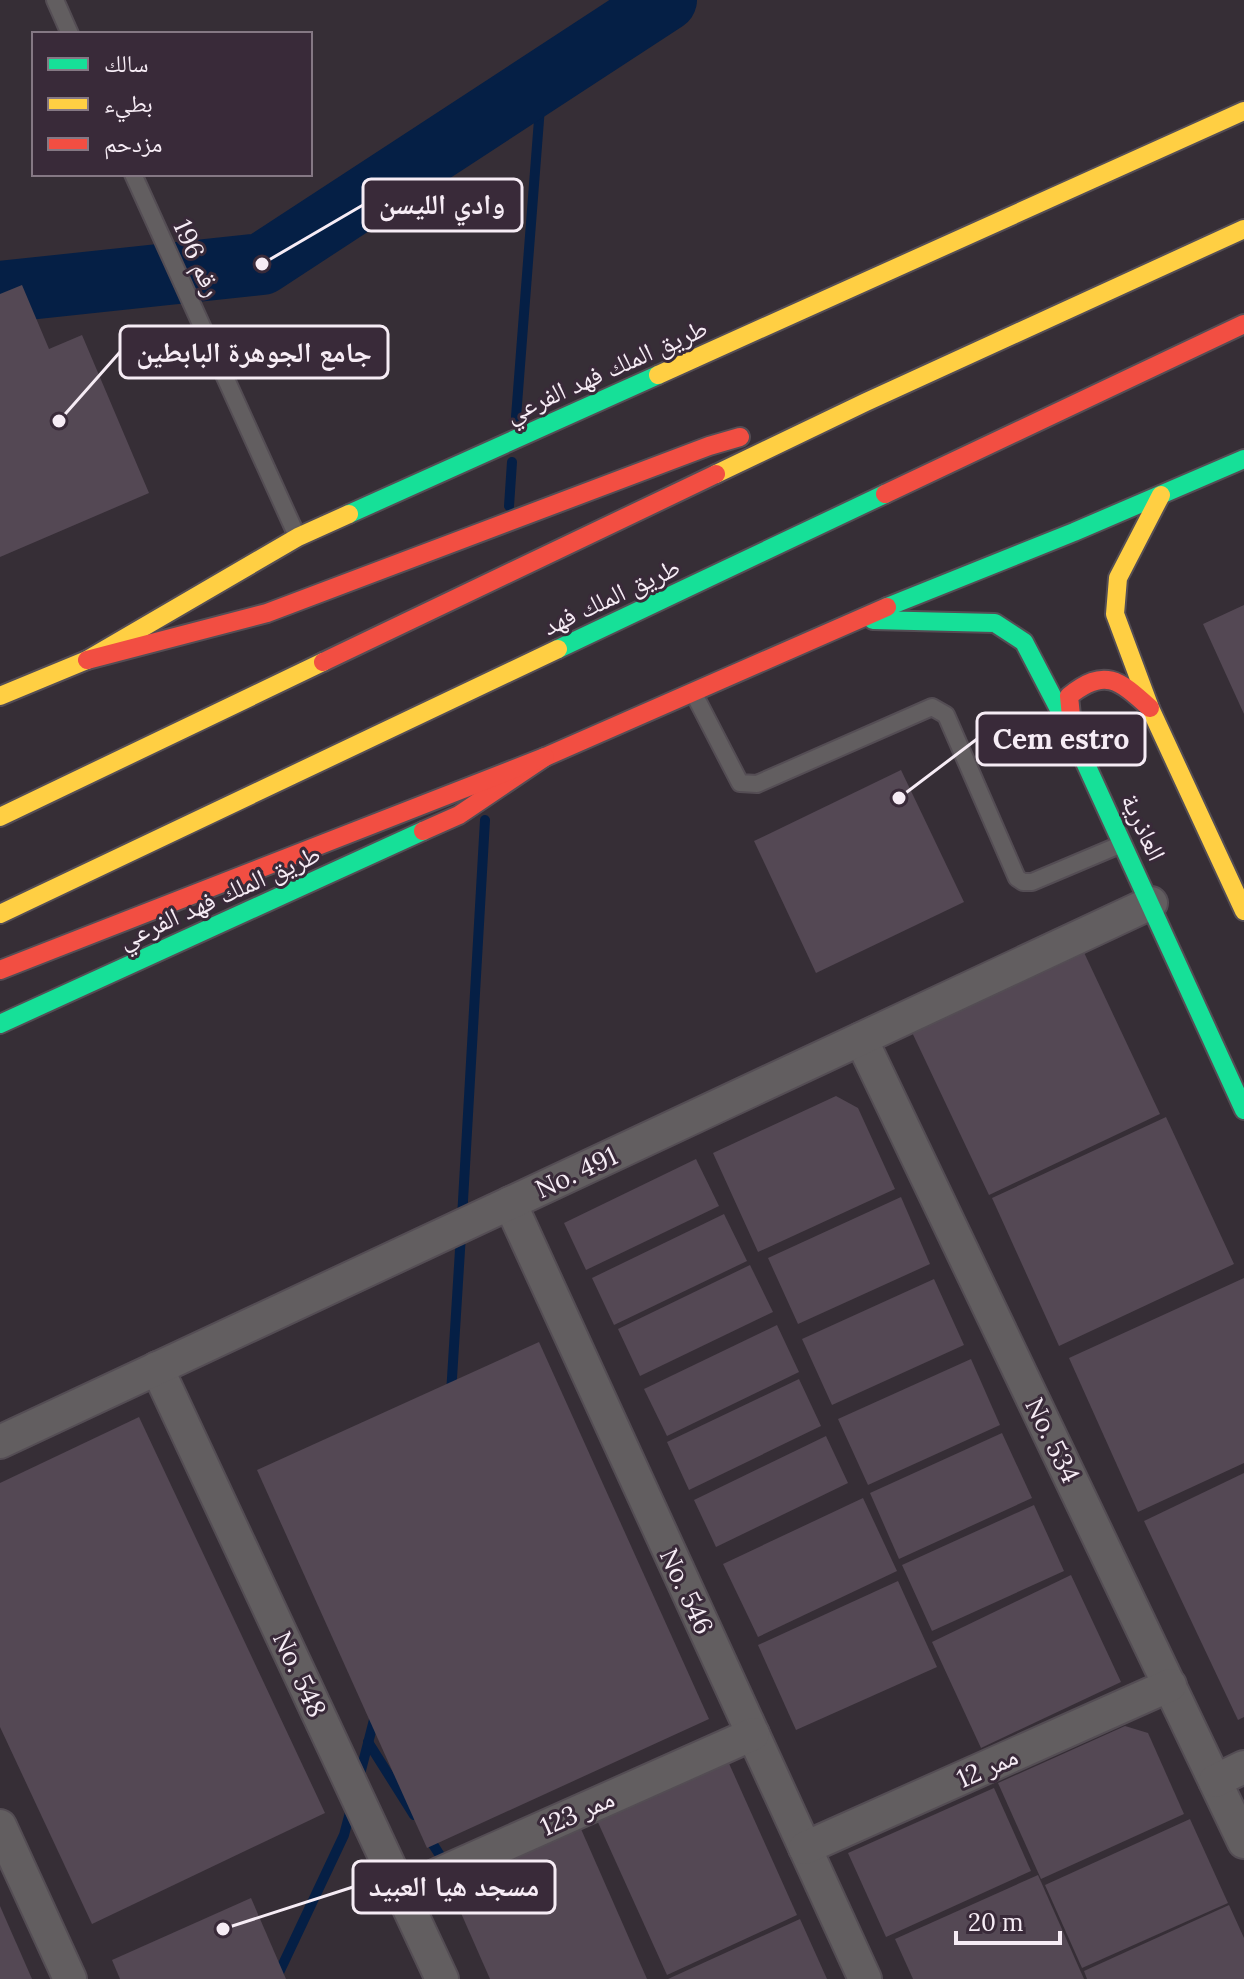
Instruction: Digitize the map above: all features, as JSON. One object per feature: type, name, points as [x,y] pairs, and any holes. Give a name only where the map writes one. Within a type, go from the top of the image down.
[{"type":"main road","name":"طريق الملك فهد الفرعي","points":[[0,696],[87,660],[298,537],[1244,111]]},
{"type":"main road","points":[[0,817],[866,402],[1244,229]]},
{"type":"main road","name":"طريق الملك فهد","points":[[0,914],[1244,324]]},
{"type":"main road","points":[[87,660],[267,613],[694,451],[866,402]]},
{"type":"main road","name":"طريق الملك فهد الفرعي","points":[[0,1024],[459,815],[545,757],[855,620],[1244,459]]},
{"type":"main road","points":[[1161,495],[1118,578],[1115,614],[1150,708],[1244,911]]},
{"type":"main road","name":"العاذرية","points":[[855,620],[995,623],[1024,642],[1073,736],[1244,1110]]},
{"type":"main road","points":[[1073,736],[1069,696],[1085,681],[1105,678],[1121,682],[1150,708]]},
{"type":"main road","points":[[0,970],[545,757]]},
{"type":"street","name":"No. 491","points":[[0,1442],[1151,903]]},
{"type":"street","name":"No. 534","points":[[861,1039],[1244,1842]]},
{"type":"street","name":"No. 546","points":[[510,1203],[865,1979]]},
{"type":"street","name":"No. 548","points":[[157,1368],[442,1979]]},
{"type":"street","name":"ممر 12","points":[[805,1848],[1170,1685]]},
{"type":"street","name":"ممر 123","points":[[401,1891],[753,1734]]},
{"type":"street","points":[[1215,1781],[1244,1767]]},
{"type":"street","points":[[0,1826],[70,1979]]},
{"type":"lane","points":[[55,0],[69,32]]},
{"type":"lane","name":"رقم 196","points":[[134,176],[298,537]]},
{"type":"lane","points":[[693,692],[740,783],[757,784],[932,707],[946,715],[1017,878],[1032,882],[1122,844]]},
{"type":"building","points":[[22,285],[49,349],[82,335],[149,493],[0,557],[0,294]]},
{"type":"building","points":[[1244,605],[1244,714],[1203,624]]},
{"type":"building","points":[[901,770],[964,902],[816,973],[754,841]]},
{"type":"building","points":[[1080,944],[1160,1114],[989,1195],[909,1026]]},
{"type":"building","points":[[836,1096],[858,1108],[895,1189],[758,1252],[713,1153]]},
{"type":"building","points":[[1166,1117],[1234,1264],[1059,1346],[992,1198]]},
{"type":"building","points":[[696,1159],[719,1206],[586,1270],[564,1223]]},
{"type":"building","points":[[901,1197],[930,1264],[798,1324],[768,1258]]},
{"type":"building","points":[[724,1214],[747,1261],[614,1325],[592,1278]]},
{"type":"building","points":[[750,1265],[773,1312],[640,1376],[618,1329]]},
{"type":"building","points":[[1244,1278],[1244,1463],[1138,1512],[1069,1358]]},
{"type":"building","points":[[934,1279],[964,1345],[832,1405],[802,1339]]},
{"type":"building","points":[[777,1325],[799,1372],[667,1436],[644,1389]]},
{"type":"building","points":[[539,1342],[709,1719],[427,1848],[257,1470]]},
{"type":"building","points":[[971,1359],[1000,1425],[868,1485],[838,1419]]},
{"type":"building","points":[[799,1379],[821,1426],[689,1490],[667,1442]]},
{"type":"building","points":[[139,1417],[325,1813],[92,1924],[0,1727],[0,1483]]},
{"type":"building","points":[[1002,1433],[1032,1498],[899,1559],[870,1493]]},
{"type":"building","points":[[826,1436],[848,1483],[716,1547],[694,1500]]},
{"type":"building","points":[[1244,1473],[1244,1717],[1238,1720],[1144,1521]]},
{"type":"building","points":[[863,1498],[897,1571],[758,1637],[723,1564]]},
{"type":"building","points":[[1034,1505],[1064,1571],[932,1631],[902,1565]]},
{"type":"building","points":[[1071,1575],[1121,1682],[981,1748],[932,1642]]},
{"type":"building","points":[[898,1581],[937,1667],[796,1730],[758,1645]]},
{"type":"building","points":[[1125,1726],[1148,1733],[1184,1814],[1041,1879],[998,1783]]},
{"type":"building","points":[[727,1759],[797,1915],[667,1975],[596,1818]]},
{"type":"building","points":[[994,1788],[1031,1871],[886,1937],[848,1853]]},
{"type":"building","points":[[1190,1819],[1228,1903],[1082,1968],[1045,1885]]},
{"type":"building","points":[[581,1829],[647,1979],[490,1979],[450,1888]]},
{"type":"building","points":[[1038,1875],[1084,1979],[913,1979],[895,1939]]},
{"type":"building","points":[[251,1898],[286,1979],[120,1979],[112,1960]]},
{"type":"building","points":[[1229,1905],[1244,1938],[1244,1979],[1087,1979],[1084,1971]]},
{"type":"building","points":[[0,1906],[32,1979],[0,1979]]},
{"type":"building","points":[[800,1919],[827,1979],[668,1979]]},
{"type":"waterway","points":[[0,292],[262,264],[666,0]]},
{"type":"waterway","points":[[516,417],[542,81]]},
{"type":"waterway","points":[[509,506],[512,462]]},
{"type":"waterway","points":[[462,1218],[485,820]]},
{"type":"waterway","points":[[451,1394],[461,1234]]},
{"type":"waterway","points":[[359,1778],[375,1716]]},
{"type":"waterway","points":[[368,1742],[414,1815]]},
{"type":"waterway","points":[[276,1979],[344,1835],[352,1805]]},
{"type":"waterway","points":[[427,1835],[466,1896]]},
{"type":"traffic: fast","points":[[349,514],[658,375]]},
{"type":"traffic: fast","points":[[887,607],[1244,459]]},
{"type":"traffic: fast","points":[[558,649],[885,494]]},
{"type":"traffic: fast","points":[[873,620],[995,623],[1024,642],[1073,736],[1244,1110]]},
{"type":"traffic: fast","points":[[0,1024],[423,831]]},
{"type":"traffic: slow","points":[[658,375],[1244,111]]},
{"type":"traffic: slow","points":[[716,474],[1244,229]]},
{"type":"traffic: slow","points":[[1161,495],[1118,578],[1115,614],[1150,708],[1244,911]]},
{"type":"traffic: slow","points":[[0,696],[87,660],[298,537],[349,514]]},
{"type":"traffic: slow","points":[[0,914],[558,649]]},
{"type":"traffic: slow","points":[[0,817],[323,662]]},
{"type":"traffic: jam","points":[[885,494],[1244,324]]},
{"type":"traffic: jam","points":[[87,660],[267,613],[740,437]]},
{"type":"traffic: jam","points":[[323,662],[716,474]]},
{"type":"traffic: jam","points":[[423,831],[459,815],[545,757],[887,607]]},
{"type":"traffic: jam","points":[[1073,736],[1069,696],[1092,682],[1102,680],[1120,684],[1150,708]]},
{"type":"traffic: jam","points":[[0,970],[545,757]]},
{"type":"place","name":"وادي الليسن","points":[[262,264]]},
{"type":"place","name":"جامع الجوهرة البابطين","points":[[59,421]]},
{"type":"place","name":"Cem estro","points":[[899,798]]},
{"type":"place","name":"مسجد هيا العبيد","points":[[223,1929]]}]
